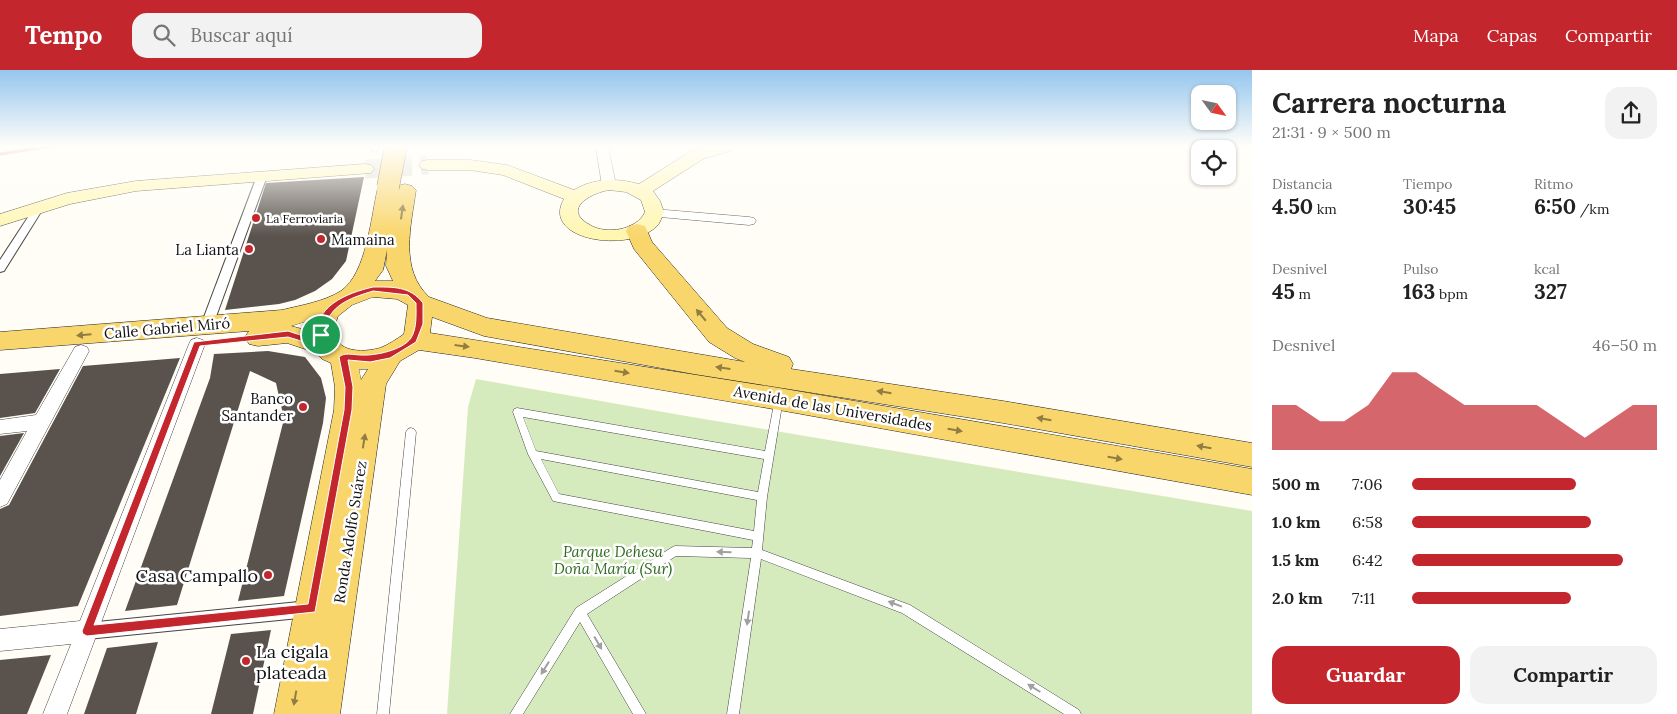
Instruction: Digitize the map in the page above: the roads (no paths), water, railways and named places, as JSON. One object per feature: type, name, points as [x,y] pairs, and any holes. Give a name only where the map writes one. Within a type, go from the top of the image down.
[{"type":"main road","points":[[0,220],[39,207],[136,186],[261,176]]},
{"type":"main road","points":[[397,176],[397,186],[398,239],[398,266],[415,298],[420,324],[402,348],[370,359],[334,351],[321,335],[323,324],[371,270],[397,186],[400,176]]},
{"type":"main road","points":[[522,176],[576,197]]},
{"type":"main road","points":[[641,191],[664,176]]},
{"type":"main road","points":[[621,185],[641,191],[653,205],[654,212],[646,226],[637,231],[612,236],[586,232],[576,224],[570,215],[570,206],[576,197],[591,188],[621,185]]},
{"type":"main road","points":[[637,231],[642,244],[718,335],[744,351],[835,384]]},
{"type":"main road","points":[[342,301],[373,289],[396,290],[415,298]]},
{"type":"main road","name":"Avenida de las Universidades","points":[[415,298],[484,327],[694,364],[835,384],[1252,455]]},
{"type":"main road","name":"Calle Gabriel Miró","points":[[0,357],[81,352],[202,334],[282,319],[342,301]]},
{"type":"main road","name":"Calle Gabriel Miró","points":[[0,341],[202,334],[288,334],[334,351]]},
{"type":"main road","name":"Avenida de las Universidades","points":[[402,348],[475,348],[1252,482]]},
{"type":"main road","name":"Ronda Adolfo Suárez","points":[[321,714],[374,383],[402,348]]},
{"type":"main road","name":"Ronda Adolfo Suárez","points":[[293,714],[348,410],[349,387],[334,351]]},
{"type":"street","points":[[55,714],[262,176]]},
{"type":"street","points":[[607,176],[609,185]]},
{"type":"street","points":[[0,268],[39,207]]},
{"type":"street","points":[[654,212],[749,221]]},
{"type":"street","points":[[0,498],[81,352]]},
{"type":"street","points":[[0,427],[43,422]]},
{"type":"street","points":[[0,640],[312,608]]},
{"type":"lane","points":[[734,714],[757,553],[762,497],[779,399]]},
{"type":"lane","points":[[758,536],[556,498],[534,454],[517,412],[770,456]]},
{"type":"lane","points":[[383,714],[411,432]]},
{"type":"lane","points":[[534,454],[762,497]]},
{"type":"lane","points":[[516,714],[580,612],[675,551],[757,553],[906,609],[1075,714]]},
{"type":"lane","points":[[580,612],[640,714]]},
{"type":"place","name":"La Ferroviaria","points":[[256,218]]},
{"type":"place","name":"Mamaina","points":[[321,239]]},
{"type":"place","name":"La Lianta","points":[[249,249]]},
{"type":"place","name":"Banco Santander","points":[[303,407]]},
{"type":"place","name":"Casa Campallo","points":[[268,575]]},
{"type":"place","name":"La cigala plateada","points":[[246,661]]},
{"type":"park label","name":"Parque Dehesa Doña María (Sur)","points":[[613,560]]}]
